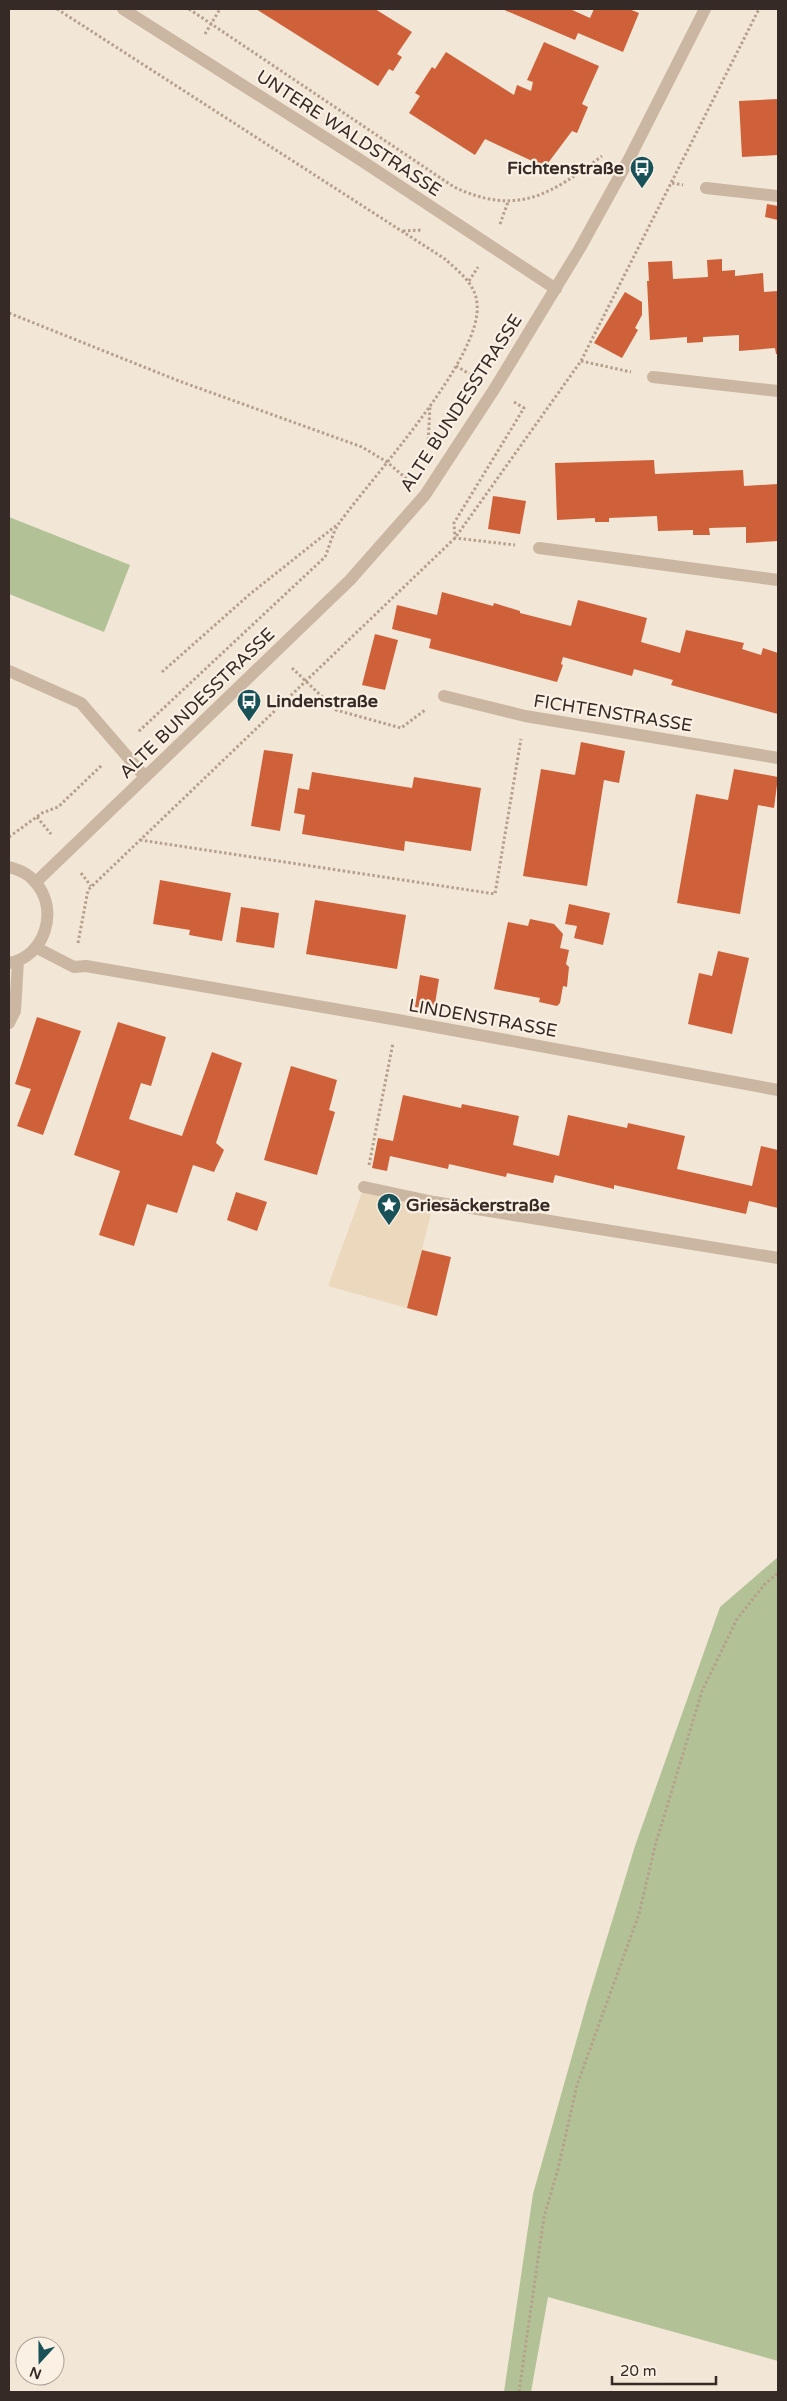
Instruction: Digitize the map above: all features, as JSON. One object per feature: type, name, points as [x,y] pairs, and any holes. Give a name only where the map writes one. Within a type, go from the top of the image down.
[{"type":"street","name":"UNTERE WALDSTRASSE","points":[[123,9],[367,164],[556,289]]},
{"type":"street","name":"ALTE BUNDESSTRASSE","points":[[36,882],[350,580],[425,495],[495,388],[556,289],[637,144],[705,9]]},
{"type":"street","points":[[706,188],[778,196]]},
{"type":"street","points":[[653,377],[778,392]]},
{"type":"street","points":[[539,548],[778,580]]},
{"type":"street","points":[[9,670],[81,703],[122,747],[145,777]]},
{"type":"street","name":"FICHTENSTRASSE","points":[[444,696],[525,716],[778,758]]},
{"type":"street","points":[[9,867],[23,872],[36,882],[47,903],[47,927],[37,948],[14,962],[15,1011],[9,1023]]},
{"type":"street","name":"LINDENSTRASSE","points":[[37,948],[74,967],[86,966],[398,1020],[778,1090]]},
{"type":"street","points":[[364,1187],[434,1202],[778,1258]]},
{"type":"path","points":[[57,9],[445,259],[469,281],[478,303],[477,318],[456,366],[430,406],[339,524],[250,594],[162,672]]},
{"type":"path","points":[[189,9],[454,187],[480,197],[508,201],[530,198],[552,191],[602,155],[637,144]]},
{"type":"path","points":[[9,312],[179,380],[362,447],[387,462]]},
{"type":"path","points":[[581,361],[653,377]]},
{"type":"path","points":[[456,366],[495,388],[524,408],[454,523],[455,538],[539,548]]},
{"type":"path","points":[[9,836],[42,813],[58,807],[325,556],[339,524]]},
{"type":"path","points":[[276,652],[336,710],[401,728],[444,696]]},
{"type":"path","points":[[139,840],[495,894],[525,716]]},
{"type":"path","points":[[364,1187],[398,1020]]},
{"type":"path","points":[[519,2392],[544,2216],[558,2169],[576,2085],[639,1914],[655,1846],[702,1691],[737,1619],[764,1585],[778,1573]]},
{"type":"green space","points":[[9,517],[130,565],[104,632],[9,594]]},
{"type":"green space","points":[[778,1557],[778,2361],[548,2297],[531,2392],[504,2392],[533,2194],[587,2003],[635,1846],[720,1607]]},
{"type":"shaded area","name":"Griesäckerstraße","points":[[364,1187],[434,1202],[407,1308],[328,1286]]},
{"type":"building","points":[[256,9],[375,9],[412,32],[397,54],[402,57],[393,71],[389,69],[378,86]]},
{"type":"building","points":[[502,9],[570,9],[590,18],[594,9],[629,9],[639,13],[623,52],[578,33],[575,40]]},
{"type":"building","points":[[544,42],[599,66],[582,104],[588,107],[577,133],[572,131],[545,167],[485,139],[475,155],[409,113],[420,96],[415,93],[432,67],[435,69],[446,52],[514,95],[517,85],[531,91],[533,82],[527,80]]},
{"type":"building","points":[[778,99],[778,155],[742,157],[739,101]]},
{"type":"building","points":[[767,204],[778,206],[778,220],[765,217]]},
{"type":"building","points":[[722,259],[722,271],[735,270],[735,276],[763,273],[764,292],[778,291],[778,354],[776,354],[775,348],[739,351],[739,335],[703,337],[703,342],[687,343],[687,337],[650,340],[648,262],[672,261],[673,279],[708,277],[707,260]]},
{"type":"building","points":[[625,292],[642,302],[642,315],[635,328],[638,330],[622,358],[594,343]]},
{"type":"building","points":[[654,460],[655,474],[743,470],[744,486],[778,484],[778,541],[746,543],[746,527],[709,528],[710,535],[693,535],[693,530],[658,531],[657,516],[609,518],[609,522],[595,522],[595,518],[557,520],[555,463]]},
{"type":"building","points":[[493,496],[526,501],[520,534],[488,529]]},
{"type":"building","points":[[442,592],[493,606],[494,603],[520,611],[520,613],[571,626],[578,600],[647,618],[641,642],[680,653],[686,630],[744,643],[742,649],[761,655],[763,648],[778,653],[778,714],[671,685],[673,680],[634,669],[632,676],[563,657],[561,664],[563,665],[557,682],[429,648],[431,639],[392,629],[397,605],[437,615]]},
{"type":"building","points":[[375,634],[398,640],[385,690],[362,685]]},
{"type":"building","points":[[581,742],[625,751],[619,783],[604,780],[587,886],[523,876],[541,769],[575,775]]},
{"type":"building","points":[[264,750],[293,754],[280,831],[251,826]]},
{"type":"building","points":[[734,769],[778,777],[774,808],[758,805],[740,914],[677,903],[696,794],[728,800]]},
{"type":"building","points":[[312,772],[412,788],[414,777],[481,788],[471,851],[405,841],[404,851],[302,834],[305,815],[294,813],[298,788],[309,790]]},
{"type":"building","points":[[160,880],[231,893],[222,941],[189,935],[190,930],[153,924]]},
{"type":"building","points":[[315,900],[406,915],[397,969],[306,954]]},
{"type":"building","points":[[569,904],[610,913],[603,945],[574,938],[577,926],[565,924]]},
{"type":"building","points":[[241,907],[279,913],[274,948],[236,942]]},
{"type":"building","points":[[530,919],[554,924],[563,934],[560,948],[569,950],[566,964],[569,967],[567,987],[563,986],[560,1003],[557,1006],[539,1002],[540,998],[494,989],[508,922],[528,926]]},
{"type":"building","points":[[718,951],[749,958],[732,1034],[688,1024],[699,973],[712,976]]},
{"type":"building","points":[[420,975],[439,979],[434,1010],[415,1007]]},
{"type":"building","points":[[37,1017],[81,1031],[43,1135],[17,1126],[31,1089],[15,1084]]},
{"type":"building","points":[[118,1022],[166,1037],[151,1086],[141,1083],[129,1119],[150,1126],[182,1136],[212,1052],[242,1063],[216,1143],[224,1150],[214,1172],[193,1165],[177,1213],[147,1204],[134,1246],[99,1235],[120,1171],[74,1155]]},
{"type":"building","points":[[291,1066],[337,1080],[329,1110],[335,1112],[317,1175],[264,1160]]},
{"type":"building","points":[[403,1095],[461,1108],[462,1104],[519,1116],[513,1145],[559,1156],[568,1115],[627,1128],[628,1123],[685,1136],[677,1169],[752,1186],[761,1146],[778,1150],[778,1208],[749,1201],[746,1214],[614,1185],[614,1189],[555,1175],[553,1183],[507,1173],[506,1177],[449,1164],[448,1169],[390,1156],[387,1171],[372,1168],[378,1138],[393,1141]]},
{"type":"building","points":[[236,1192],[267,1202],[257,1231],[227,1220]]},
{"type":"building","points":[[422,1250],[451,1257],[437,1316],[407,1308]]},
{"type":"place","name":"Fichtenstraße","points":[[642,189]]},
{"type":"place","name":"Lindenstraße","points":[[249,722]]},
{"type":"place","name":"Griesäckerstraße","points":[[389,1226]]}]
